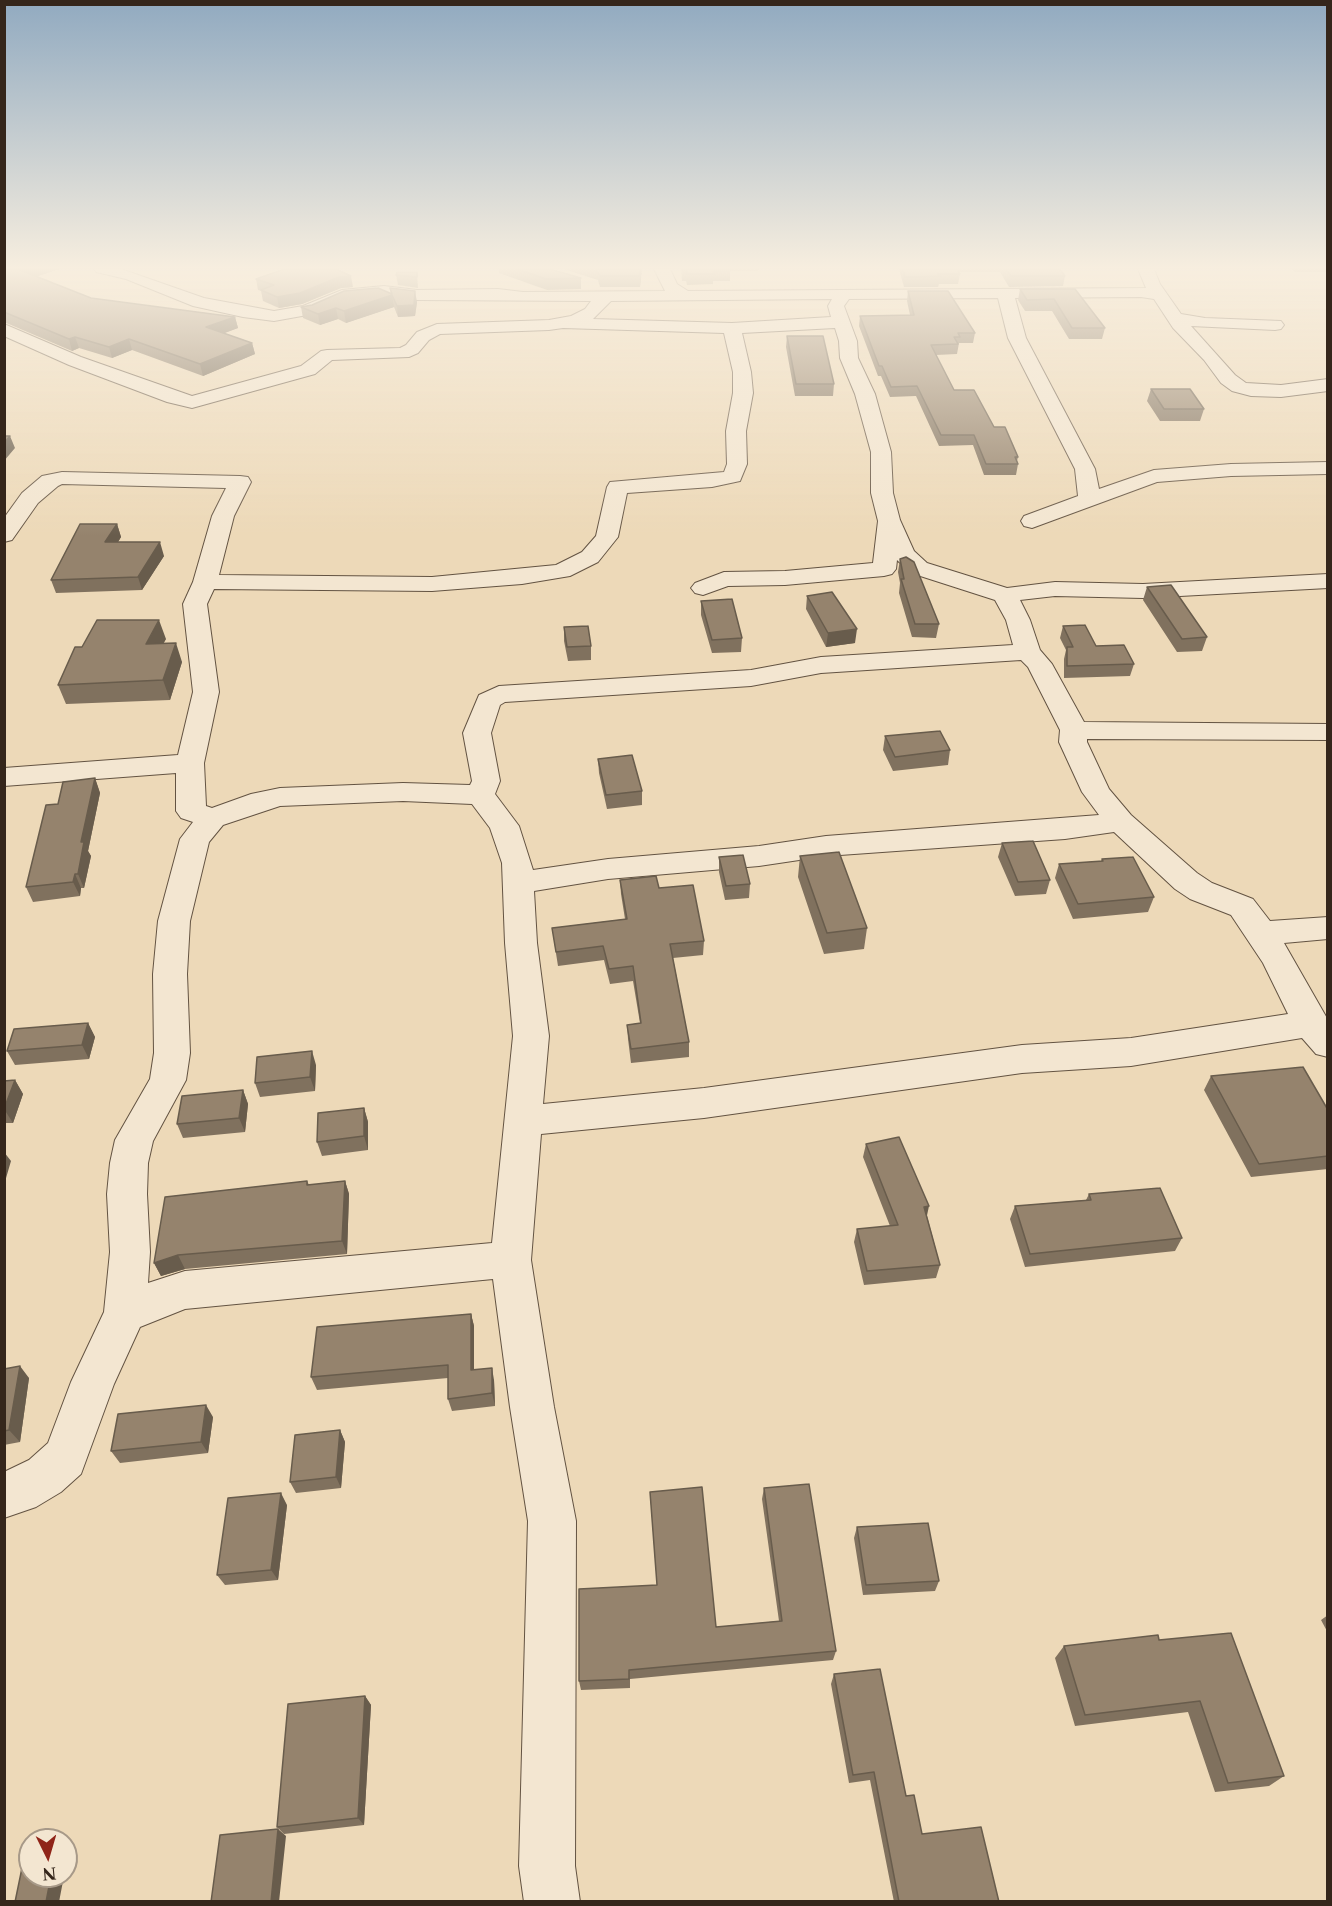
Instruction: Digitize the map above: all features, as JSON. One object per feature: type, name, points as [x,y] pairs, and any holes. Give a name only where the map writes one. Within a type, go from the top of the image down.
[{"type":"street","points":[[67,358],[174,398],[192,402],[308,370],[323,358]]},
{"type":"street","points":[[371,358],[402,360],[404,358]]},
{"type":"street","points":[[205,582],[432,584],[522,578],[562,571],[590,557],[607,537],[618,487],[712,481],[733,477],[737,464],[736,431],[743,393],[739,358]]},
{"type":"street","points":[[849,358],[865,394],[881,452],[882,493],[889,520],[904,554],[919,568],[1005,595],[1055,589],[1143,591],[1328,581]]},
{"type":"street","points":[[1027,358],[1066,429],[1085,470],[1090,501]]},
{"type":"street","points":[[1212,358],[1228,379],[1239,387],[1275,391],[1324,388]]},
{"type":"street","points":[[1032,521],[1154,476],[1231,470],[1328,468]]},
{"type":"street","points":[[4,535],[30,498],[50,481],[62,478],[240,482],[223,516],[205,582],[195,604],[206,692],[190,763],[191,811],[213,818]]},
{"type":"street","points":[[703,588],[724,579],[785,578],[884,569],[889,520]]},
{"type":"street","points":[[524,1120],[704,1103],[750,1095],[783,1093],[948,1071],[1012,1060],[1131,1052],[1319,1034],[1278,960],[1242,908],[1201,891],[1120,822],[1096,792],[1073,742],[1074,730],[1039,664],[1028,652],[1018,620],[1005,595]]},
{"type":"street","points":[[480,795],[486,781],[477,733],[488,700],[499,694],[751,678],[821,665],[1028,652]]},
{"type":"street","points":[[1074,730],[1328,732]]},
{"type":"street","points":[[4,777],[190,763]]},
{"type":"street","points":[[4,1495],[20,1491],[45,1476],[65,1458],[93,1382],[125,1313],[130,1252],[127,1194],[129,1163],[134,1140],[168,1080],[172,1053],[170,974],[174,921],[195,838],[213,818],[251,804],[280,797],[403,792],[480,795]]},
{"type":"street","points":[[480,795],[504,826],[518,863],[521,943],[531,1036],[511,1260],[532,1407],[552,1521],[547,1866],[552,1902]]},
{"type":"street","points":[[519,883],[608,869],[759,856],[826,846],[1065,829],[1120,822]]},
{"type":"street","points":[[1261,933],[1328,928]]},
{"type":"street","points":[[125,1313],[161,1297],[185,1290],[511,1260]]},
{"type":"building","points":[[183,358],[215,358],[200,364]]},
{"type":"building","points":[[791,358],[828,358],[834,384],[796,384]]},
{"type":"building","points":[[876,358],[938,358],[954,390],[974,390],[994,427],[1005,427],[1018,457],[1015,457],[1018,464],[986,464],[974,435],[941,435],[917,386],[891,387],[882,366],[879,366]]},
{"type":"building","points":[[1151,389],[1190,389],[1204,409],[1164,409]]},
{"type":"building","points":[[80,524],[117,524],[105,542],[160,542],[138,577],[51,580]]},
{"type":"building","points":[[906,557],[914,562],[939,624],[915,624],[901,579],[904,579],[900,559]]},
{"type":"building","points":[[1171,585],[1207,637],[1182,639],[1147,587]]},
{"type":"building","points":[[832,592],[857,629],[828,633],[807,596]]},
{"type":"building","points":[[732,599],[742,638],[712,640],[701,601]]},
{"type":"building","points":[[97,620],[159,620],[146,644],[176,643],[163,680],[58,685],[75,647],[82,647]]},
{"type":"building","points":[[1085,625],[1096,646],[1124,645],[1134,664],[1067,666],[1067,647],[1073,647],[1063,626]]},
{"type":"building","points":[[588,626],[591,646],[567,647],[564,627]]},
{"type":"building","points":[[940,731],[950,750],[895,757],[885,736]]},
{"type":"building","points":[[632,755],[642,791],[606,795],[598,759]]},
{"type":"building","points":[[95,778],[81,842],[84,842],[78,874],[75,874],[73,882],[26,887],[46,805],[58,804],[63,782]]},
{"type":"building","points":[[1033,841],[1050,880],[1018,882],[1002,843]]},
{"type":"building","points":[[839,852],[867,928],[827,933],[800,856]]},
{"type":"building","points":[[743,855],[750,884],[726,886],[719,857]]},
{"type":"building","points":[[1133,857],[1154,897],[1078,904],[1059,864],[1103,861],[1102,859]]},
{"type":"building","points":[[656,876],[659,888],[693,885],[704,941],[670,944],[689,1042],[631,1049],[627,1025],[641,1023],[633,966],[609,969],[603,946],[556,952],[552,928],[627,919],[620,880]]},
{"type":"building","points":[[88,1023],[82,1045],[7,1051],[14,1029]]},
{"type":"building","points":[[312,1051],[310,1077],[255,1083],[257,1057]]},
{"type":"building","points":[[1303,1067],[1328,1110],[1328,1156],[1259,1164],[1211,1076]]},
{"type":"building","points":[[15,1080],[4,1109],[4,1081]]},
{"type":"building","points":[[243,1090],[239,1118],[177,1124],[182,1096]]},
{"type":"building","points":[[364,1108],[364,1136],[317,1142],[318,1113]]},
{"type":"building","points":[[899,1137],[929,1206],[924,1207],[940,1265],[867,1271],[857,1229],[898,1225],[866,1144]]},
{"type":"building","points":[[307,1181],[307,1185],[345,1181],[342,1241],[178,1255],[154,1263],[165,1197]]},
{"type":"building","points":[[1160,1188],[1182,1238],[1030,1254],[1015,1206],[1091,1200],[1089,1194]]},
{"type":"building","points":[[471,1314],[471,1370],[492,1368],[492,1393],[448,1399],[448,1365],[311,1377],[317,1327]]},
{"type":"building","points":[[20,1366],[9,1430],[4,1431],[4,1369]]},
{"type":"building","points":[[206,1405],[201,1442],[111,1451],[118,1414]]},
{"type":"building","points":[[340,1430],[336,1477],[290,1482],[295,1435]]},
{"type":"building","points":[[809,1484],[836,1651],[629,1670],[629,1679],[579,1681],[579,1589],[657,1585],[650,1492],[702,1487],[716,1627],[782,1621],[764,1488]]},
{"type":"building","points":[[281,1493],[271,1570],[217,1575],[228,1498]]},
{"type":"building","points":[[928,1523],[939,1581],[866,1585],[857,1527]]},
{"type":"building","points":[[1231,1633],[1284,1776],[1228,1783],[1200,1701],[1085,1715],[1064,1646],[1158,1635],[1159,1640]]},
{"type":"building","points":[[880,1669],[906,1796],[914,1795],[922,1834],[981,1827],[999,1902],[899,1902],[874,1772],[853,1775],[834,1674]]},
{"type":"building","points":[[365,1696],[358,1818],[277,1827],[288,1704]]},
{"type":"building","points":[[278,1829],[271,1902],[211,1902],[220,1835]]},
{"type":"building","points":[[18,1887],[49,1888],[46,1902],[15,1902]]}]
